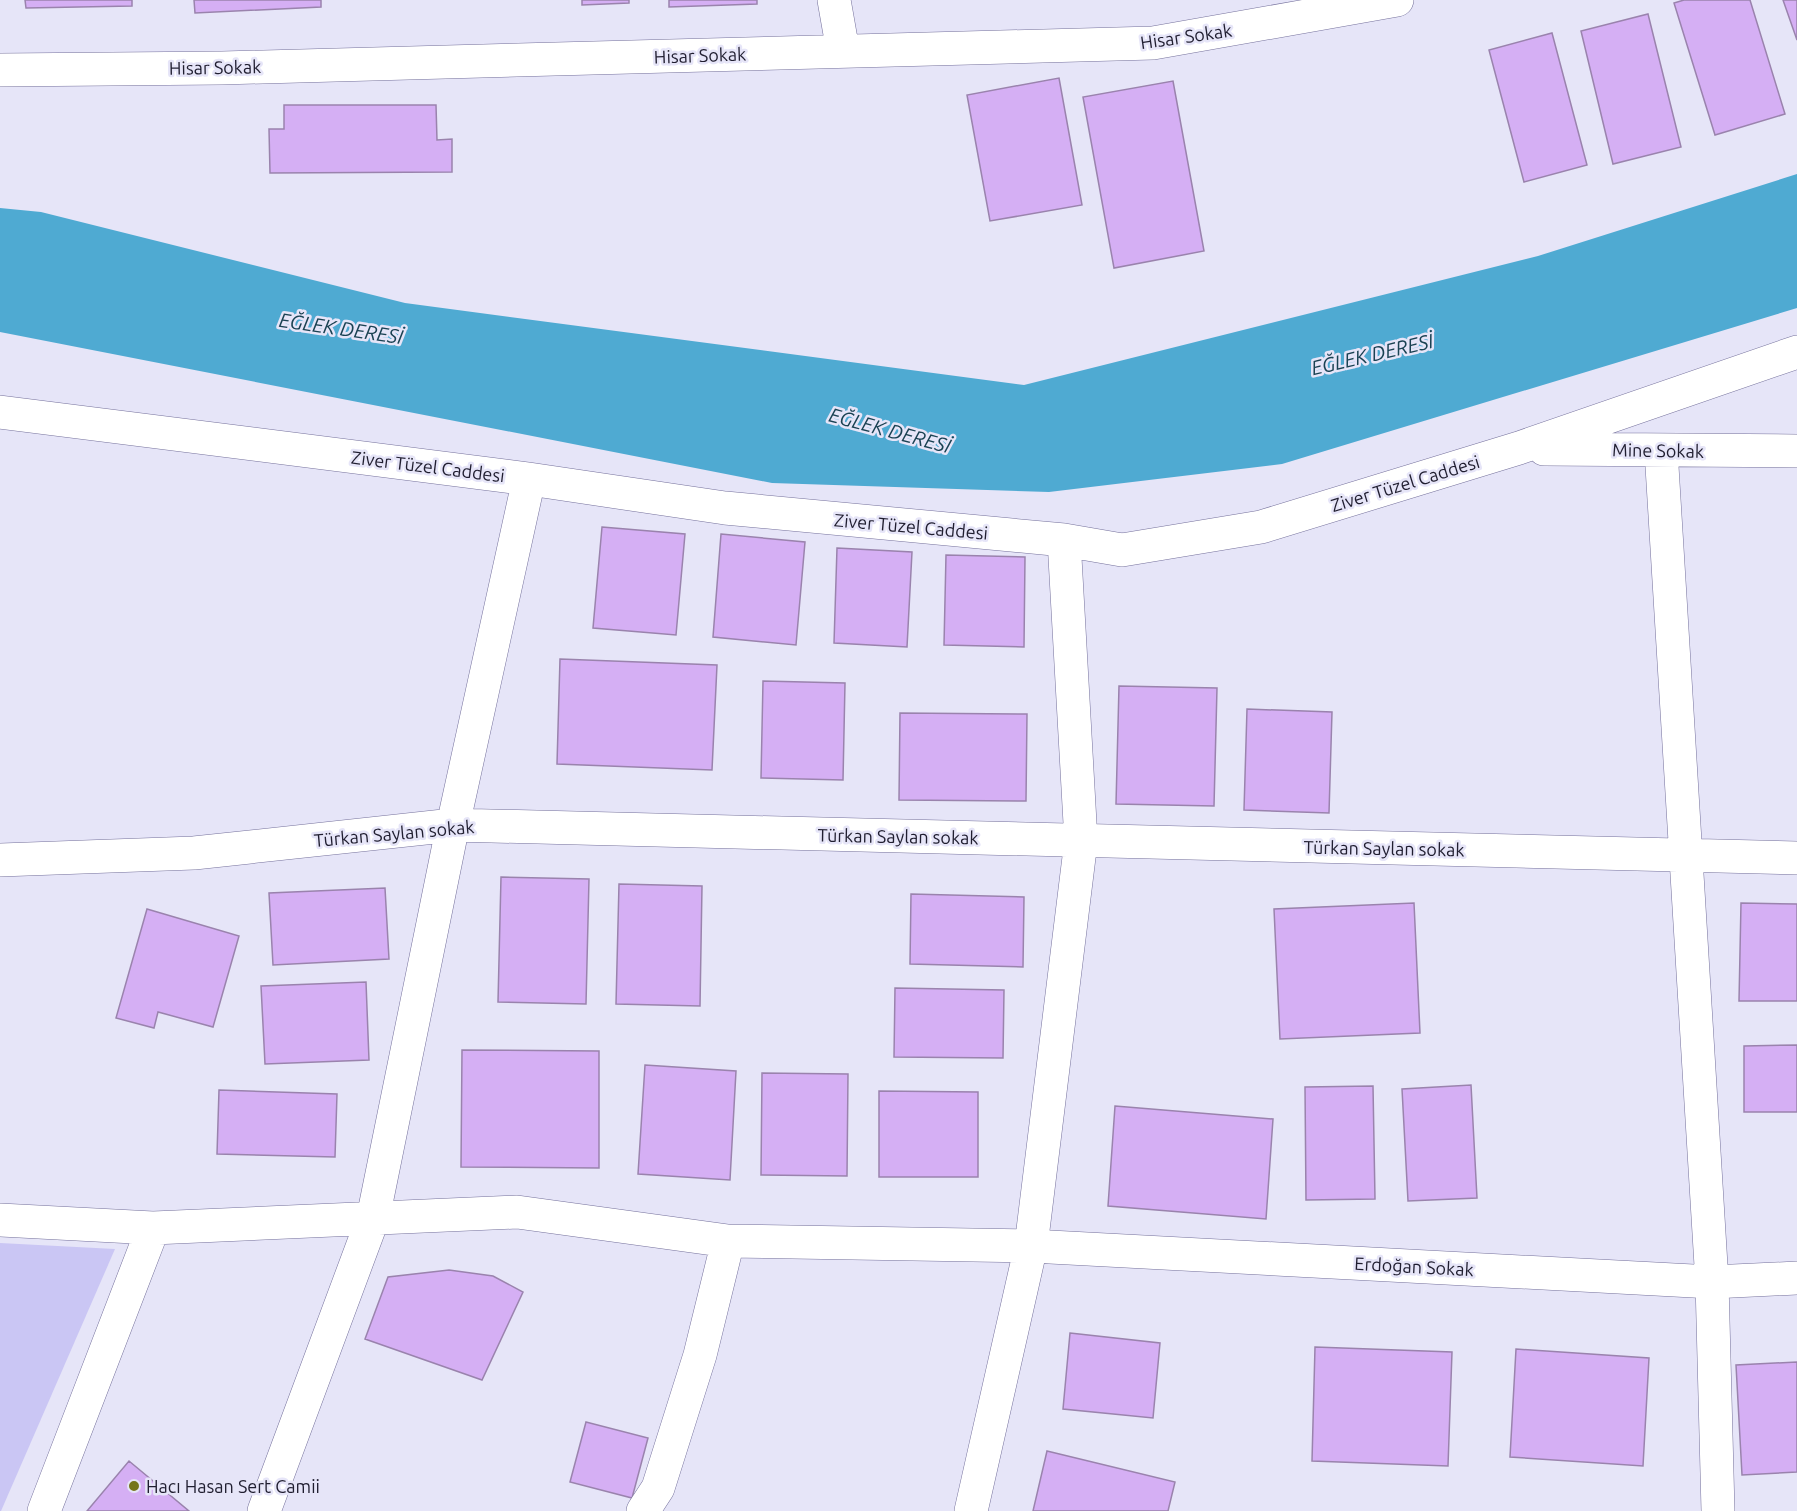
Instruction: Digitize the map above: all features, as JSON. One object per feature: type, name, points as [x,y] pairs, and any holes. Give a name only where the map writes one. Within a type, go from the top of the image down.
[{"type":"street","points":[[834,0],[843,51]]},
{"type":"street","name":"Hisar Sokak","points":[[0,70],[222,68],[1153,43],[1397,0]]},
{"type":"street","name":"Ziver Tüzel Caddesi","points":[[0,412],[529,478],[725,508],[1064,540],[1122,550],[1261,527],[1519,448],[1797,352]]},
{"type":"street","name":"Mine Sokak","points":[[1519,448],[1797,451]]},
{"type":"street","points":[[1661,450],[1712,1282],[1718,1511]]},
{"type":"street","points":[[264,1511],[373,1218],[453,825],[529,478]]},
{"type":"street","points":[[971,1511],[1031,1245],[1081,841],[1064,540]]},
{"type":"street","name":"Türkan Saylan sokak","points":[[0,860],[194,853],[453,825],[1797,858]]},
{"type":"street","name":"Erdoğan Sokak","points":[[0,1220],[153,1228],[517,1212],[728,1241],[1031,1245],[1712,1282],[1797,1278]]},
{"type":"street","points":[[44,1511],[153,1228]]},
{"type":"street","points":[[643,1511],[658,1488],[697,1366],[728,1241]]},
{"type":"shaded area","points":[[0,1243],[115,1249],[1,1511],[0,1511]]},
{"type":"water","name":"EĞLEK DERESİ","points":[[1797,174],[1797,308],[1282,464],[1049,492],[772,483],[0,332],[0,208],[41,212],[405,303],[1024,385],[1538,256]]},
{"type":"building","points":[[25,0],[132,0],[132,6],[26,8]]},
{"type":"building","points":[[194,0],[321,0],[321,7],[195,13]]},
{"type":"building","points":[[582,0],[629,0],[629,3],[582,5]]},
{"type":"building","points":[[669,0],[757,0],[757,4],[669,7]]},
{"type":"building","points":[[1684,0],[1750,0],[1785,114],[1715,135],[1674,3]]},
{"type":"building","points":[[1783,0],[1797,0],[1797,40]]},
{"type":"building","points":[[1648,14],[1681,147],[1613,164],[1581,31]]},
{"type":"building","points":[[1552,33],[1587,165],[1524,182],[1489,50]]},
{"type":"building","points":[[1059,78],[1082,205],[990,221],[967,95]]},
{"type":"building","points":[[1173,81],[1204,251],[1114,268],[1083,97]]},
{"type":"building","points":[[284,105],[436,105],[437,140],[452,139],[452,172],[270,173],[269,129],[284,129]]},
{"type":"building","points":[[602,527],[685,534],[676,635],[593,628]]},
{"type":"building","points":[[721,534],[805,542],[796,645],[713,637]]},
{"type":"building","points":[[837,548],[912,552],[907,647],[834,643]]},
{"type":"building","points":[[946,555],[1025,557],[1024,647],[944,645]]},
{"type":"building","points":[[560,659],[717,665],[712,770],[557,764]]},
{"type":"building","points":[[763,681],[845,683],[843,780],[761,778]]},
{"type":"building","points":[[1119,686],[1217,688],[1214,806],[1116,804]]},
{"type":"building","points":[[1247,709],[1332,712],[1329,813],[1244,810]]},
{"type":"building","points":[[900,713],[1027,714],[1026,801],[899,800]]},
{"type":"building","points":[[501,877],[589,879],[586,1004],[498,1002]]},
{"type":"building","points":[[619,884],[702,886],[700,1006],[616,1004]]},
{"type":"building","points":[[385,888],[389,959],[273,965],[269,893]]},
{"type":"building","points":[[911,894],[1024,897],[1023,967],[910,964]]},
{"type":"building","points":[[1414,903],[1420,1033],[1280,1039],[1274,909]]},
{"type":"building","points":[[1741,903],[1797,904],[1797,1001],[1739,1001]]},
{"type":"building","points":[[147,909],[239,936],[213,1027],[158,1012],[154,1028],[116,1018]]},
{"type":"building","points":[[366,982],[369,1060],[265,1064],[261,986]]},
{"type":"building","points":[[895,988],[1004,990],[1003,1058],[894,1057]]},
{"type":"building","points":[[1797,1045],[1797,1112],[1744,1112],[1744,1046]]},
{"type":"building","points":[[462,1050],[599,1051],[599,1168],[461,1167]]},
{"type":"building","points":[[645,1065],[736,1071],[730,1180],[638,1174]]},
{"type":"building","points":[[762,1073],[848,1074],[847,1176],[761,1175]]},
{"type":"building","points":[[1471,1085],[1477,1198],[1408,1201],[1402,1089]]},
{"type":"building","points":[[1373,1086],[1375,1199],[1306,1200],[1305,1087]]},
{"type":"building","points":[[219,1090],[337,1094],[335,1157],[217,1154]]},
{"type":"building","points":[[879,1091],[978,1092],[978,1177],[879,1177]]},
{"type":"building","points":[[1115,1106],[1273,1119],[1266,1219],[1108,1206]]},
{"type":"building","points":[[449,1270],[493,1276],[523,1292],[482,1380],[365,1339],[388,1277]]},
{"type":"building","points":[[1070,1333],[1160,1343],[1153,1418],[1063,1409]]},
{"type":"building","points":[[1315,1347],[1452,1352],[1448,1466],[1312,1461]]},
{"type":"building","points":[[1516,1349],[1649,1358],[1643,1466],[1510,1457]]},
{"type":"building","points":[[1797,1362],[1797,1472],[1742,1475],[1736,1365]]},
{"type":"building","points":[[586,1422],[648,1438],[632,1498],[570,1482]]},
{"type":"building","points":[[1047,1451],[1175,1482],[1168,1511],[1033,1511]]},
{"type":"building","name":"Hacı Hasan Sert Camii","points":[[129,1461],[189,1511],[87,1511]]},
{"type":"place","name":"Hacı Hasan Sert Camii","points":[[134,1486]]}]
